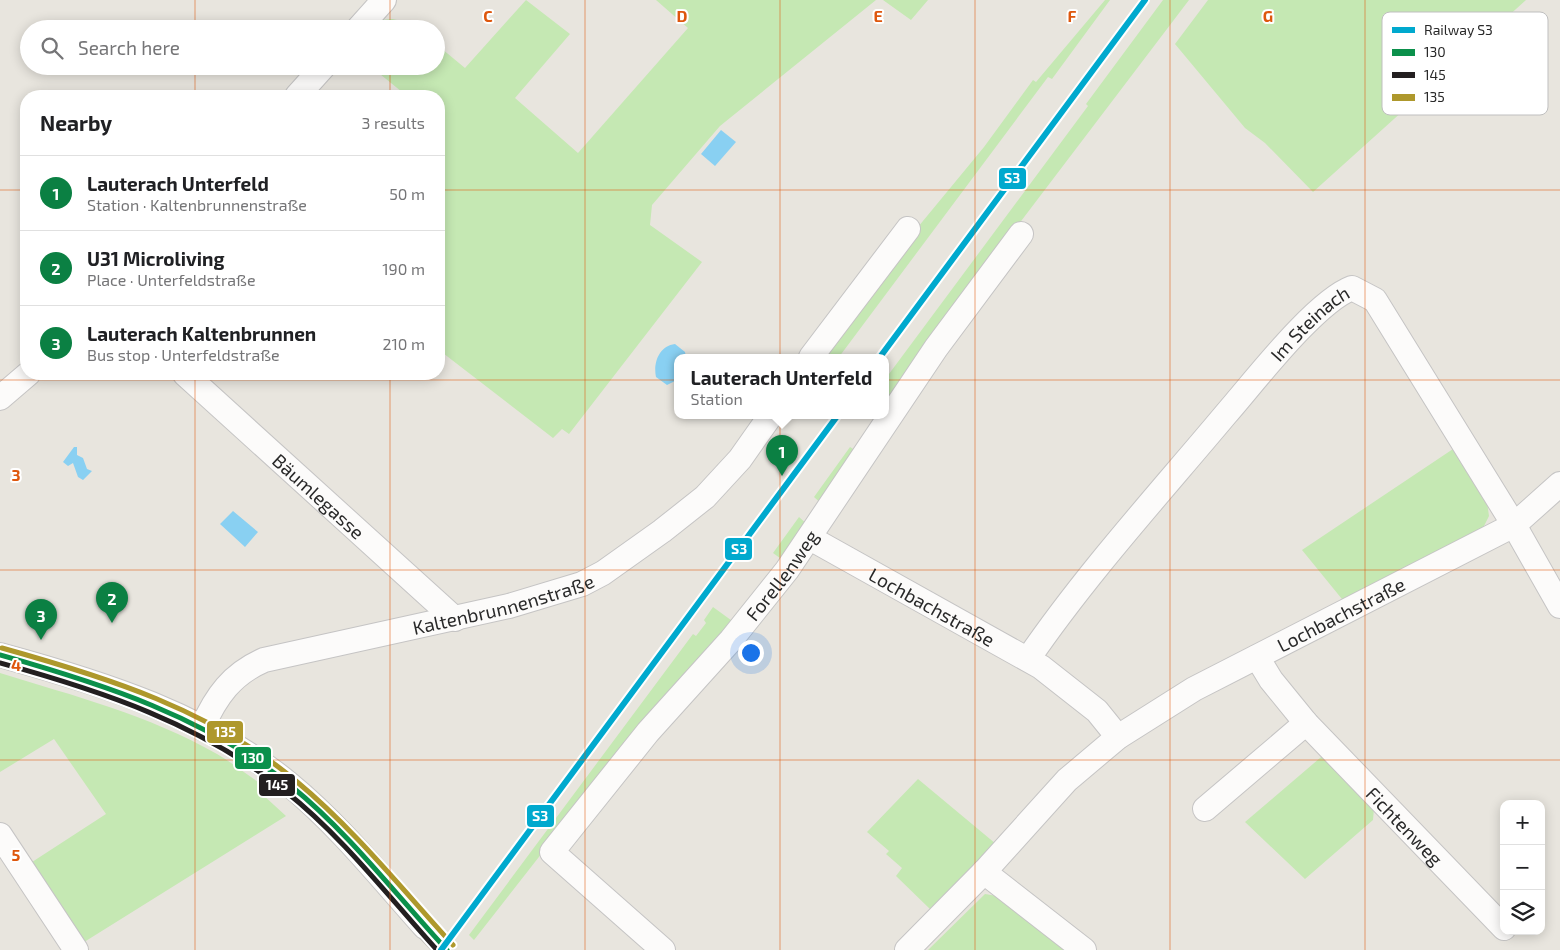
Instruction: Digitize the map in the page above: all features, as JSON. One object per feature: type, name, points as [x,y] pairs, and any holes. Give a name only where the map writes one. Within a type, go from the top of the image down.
[{"type":"street","points":[[366,20],[384,0]]},
{"type":"street","points":[[302,90],[316,75]]},
{"type":"street","points":[[813,354],[908,229]]},
{"type":"street","name":"Forellenweg","points":[[664,950],[552,852],[648,732],[747,621],[810,538],[931,356],[1021,234]]},
{"type":"street","name":"Im Steinach","points":[[1028,659],[1078,592],[1260,374],[1318,313],[1338,295],[1352,288],[1375,300],[1514,525],[1560,606]]},
{"type":"street","points":[[0,398],[21,380]]},
{"type":"street","name":"Bäumlegasse","points":[[191,380],[455,619]]},
{"type":"street","name":"Kaltenbrunnenstraße","points":[[202,728],[224,687],[259,662],[455,619],[570,589],[603,573],[662,531],[709,494],[740,459],[769,419]]},
{"type":"street","name":"Lochbachstraße","points":[[907,950],[984,872],[1067,780],[1118,737],[1194,689],[1514,525],[1560,484]]},
{"type":"street","name":"Lochbachstraße","points":[[810,538],[1028,659],[1097,711],[1118,737]]},
{"type":"street","points":[[0,655],[146,700],[202,728],[265,766],[309,802],[426,927]]},
{"type":"street","name":"Fichtenweg","points":[[1257,657],[1271,680],[1306,723],[1500,924]]},
{"type":"street","points":[[1205,809],[1306,723]]},
{"type":"street","points":[[0,835],[76,950]]},
{"type":"street","points":[[984,872],[1084,950]]},
{"type":"green space","points":[[526,0],[570,34],[515,98],[578,153],[688,28],[656,0],[876,0],[720,126],[652,205],[650,225],[702,262],[569,434],[562,429],[553,438],[445,355],[445,90],[400,90],[381,75],[445,75],[445,51],[465,68]]},
{"type":"green space","points":[[883,0],[928,0],[911,20]]},
{"type":"green space","points":[[1105,0],[1110,0],[1052,79],[1048,77],[841,354],[822,354],[918,227],[984,147],[1033,80],[1036,82]]},
{"type":"green space","points":[[1163,0],[1189,0],[987,266],[889,407],[889,374],[1088,106],[1086,104]]},
{"type":"green space","points":[[1208,0],[1526,0],[1513,12],[1382,12],[1382,115],[1398,115],[1313,192],[1265,143],[1245,128],[1175,44]]},
{"type":"green space","points":[[850,447],[858,452],[823,505],[814,497]]},
{"type":"green space","points":[[1456,447],[1487,502],[1489,516],[1483,528],[1346,604],[1302,550]]},
{"type":"green space","points":[[799,517],[809,526],[784,561],[773,553]]},
{"type":"green space","points":[[713,607],[735,623],[560,830],[474,940],[469,935],[693,634],[696,636],[706,623],[704,620]]},
{"type":"green space","points":[[0,673],[138,717],[191,740],[223,758],[267,788],[262,794],[286,816],[81,944],[29,864],[106,814],[54,739],[0,772]]},
{"type":"green space","points":[[1327,752],[1374,808],[1373,820],[1305,879],[1245,822]]},
{"type":"green space","points":[[918,779],[996,844],[931,910],[896,876],[902,868],[886,854],[889,851],[867,832]]},
{"type":"green space","points":[[985,894],[997,896],[1070,950],[928,950]]},
{"type":"water","points":[[721,130],[736,142],[715,166],[701,154]]},
{"type":"water","points":[[675,344],[685,354],[674,354],[674,382],[667,385],[656,377],[655,366],[658,356],[669,345]]},
{"type":"water","points":[[74,447],[77,447],[77,455],[83,458],[87,469],[92,471],[83,480],[78,477],[73,463],[68,466],[63,462]]},
{"type":"water","points":[[233,511],[258,532],[245,547],[220,524]]},
{"type":"tunnel","points":[[425,927],[447,950]]},
{"type":"rail line","name":"S3","points":[[882,354],[1145,0]]},
{"type":"rail line","name":"S3","points":[[441,950],[835,419]]},
{"type":"transit line","name":"135","points":[[2,648],[80,671],[156,699],[193,715],[229,734],[264,756],[296,781],[338,819],[453,945]]},
{"type":"transit line","name":"130","points":[[0,655],[77,678],[152,706],[224,740],[258,762],[291,786],[333,824],[447,950]]},
{"type":"transit line","name":"145","points":[[0,663],[76,685],[149,712],[185,728],[253,767],[285,791],[326,827],[437,950]]},
{"type":"place","name":"Lauterach Unterfeld","points":[[782,476]]},
{"type":"place","name":"U31 Microliving","points":[[112,623]]},
{"type":"place","name":"Lauterach Kaltenbrunnen","points":[[41,640]]}]
